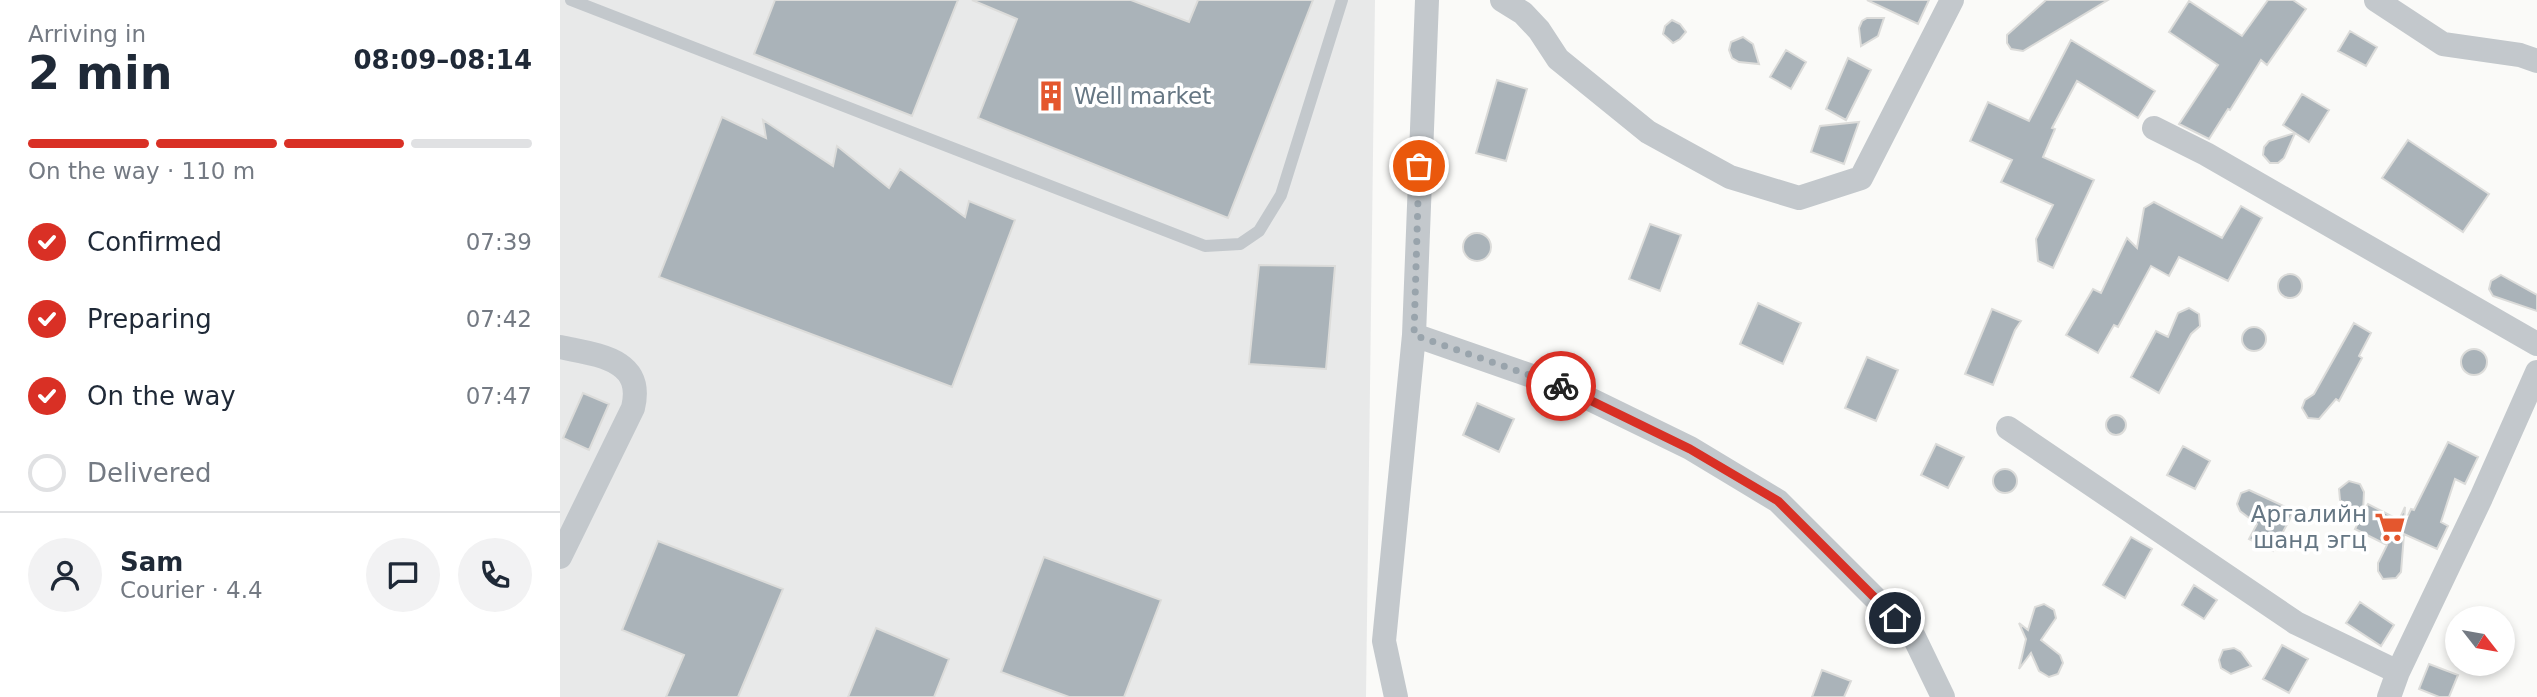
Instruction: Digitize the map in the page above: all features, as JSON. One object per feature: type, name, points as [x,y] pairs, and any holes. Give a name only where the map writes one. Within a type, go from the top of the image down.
[{"type":"street","points":[[1396,697],[1384,640],[1414,335],[1427,0]]},
{"type":"street","points":[[1502,0],[1523,13],[1539,30],[1558,59],[1648,132],[1730,177],[1799,198],[1861,178],[1952,0]]},
{"type":"street","points":[[2376,0],[2443,44],[2520,55],[2537,61]]},
{"type":"street","points":[[2154,128],[2218,161],[2537,344]]},
{"type":"street","points":[[1414,335],[1569,389],[1690,449],[1778,501],[1914,637],[1943,697]]},
{"type":"street","points":[[560,347],[601,356],[618,363],[628,371],[636,393],[633,408],[560,557]]},
{"type":"street","points":[[2389,697],[2398,672],[2481,498],[2537,372]]},
{"type":"street","points":[[2008,428],[2296,623],[2398,672]]},
{"type":"lane","points":[[571,0],[1205,246],[1240,244],[1259,231],[1281,195],[1342,0]]},
{"type":"shaded area","points":[[560,0],[1375,0],[1366,697],[560,697]]},
{"type":"building","points":[[775,0],[958,0],[912,116],[754,54]]},
{"type":"building","name":"Well market","points":[[972,0],[1131,0],[1189,22],[1198,0],[1313,0],[1228,218],[978,118],[1017,19]]},
{"type":"building","points":[[1867,0],[1929,0],[1918,24]]},
{"type":"building","points":[[2046,0],[2108,0],[2023,51],[2011,49],[2007,43],[2007,35]]},
{"type":"building","points":[[2268,0],[2293,0],[2306,9],[2267,65],[2261,60],[2209,139],[2179,124],[2218,65],[2169,32],[2189,1],[2242,36]]},
{"type":"building","points":[[1867,18],[1884,18],[1878,36],[1861,46],[1859,28]]},
{"type":"building","points":[[1672,20],[1680,24],[1686,32],[1673,43],[1663,34],[1665,26]]},
{"type":"building","points":[[2350,31],[2377,47],[2366,66],[2338,51]]},
{"type":"building","points":[[1743,37],[1753,44],[1759,64],[1739,62],[1732,58],[1729,50],[1731,42]]},
{"type":"building","points":[[2071,40],[2155,91],[2138,118],[2077,81],[2052,128],[2055,129],[2043,157],[2094,180],[2053,268],[2038,261],[2036,239],[2053,205],[2001,182],[2012,160],[1970,141],[1988,102],[2029,121]]},
{"type":"building","points":[[1786,50],[1806,62],[1791,89],[1770,77]]},
{"type":"building","points":[[1848,58],[1871,70],[1846,120],[1826,109]]},
{"type":"building","points":[[1497,80],[1527,89],[1506,161],[1476,153]]},
{"type":"building","points":[[2302,94],[2329,110],[2309,142],[2283,125]]},
{"type":"building","points":[[722,117],[766,138],[763,120],[833,166],[837,146],[889,188],[900,169],[965,217],[969,201],[1015,220],[952,387],[659,277]]},
{"type":"building","points":[[1859,122],[1844,164],[1811,152],[1820,126]]},
{"type":"building","points":[[2295,133],[2284,158],[2278,163],[2270,163],[2263,155],[2264,147],[2269,141]]},
{"type":"building","points":[[2408,140],[2489,194],[2463,232],[2382,178]]},
{"type":"building","points":[[2154,202],[2222,238],[2241,206],[2262,218],[2228,281],[2179,257],[2169,276],[2151,266],[2118,327],[2114,325],[2098,353],[2066,335],[2093,289],[2101,293],[2127,238],[2137,248],[2144,208]]},
{"type":"building","points":[[1650,224],[1681,235],[1660,291],[1629,279]]},
{"type":"building","points":[[1477,233],[1487,237],[1491,247],[1487,257],[1477,261],[1467,257],[1463,247],[1467,237]]},
{"type":"building","points":[[1259,265],[1335,266],[1326,369],[1249,364]]},
{"type":"building","points":[[2290,274],[2301,281],[2302,286],[2295,297],[2290,298],[2279,291],[2278,286],[2285,275]]},
{"type":"building","points":[[2501,275],[2537,295],[2537,311],[2493,296],[2489,289],[2491,281]]},
{"type":"building","points":[[1758,303],[1801,323],[1783,364],[1740,344]]},
{"type":"building","points":[[2189,308],[2199,314],[2200,326],[2191,334],[2159,393],[2131,377],[2156,331],[2168,337],[2178,313]]},
{"type":"building","points":[[1992,309],[2021,321],[1993,385],[1965,374]]},
{"type":"building","points":[[2354,323],[2371,333],[2359,356],[2362,358],[2339,401],[2336,399],[2319,419],[2308,418],[2302,408],[2305,400],[2314,394]]},
{"type":"building","points":[[2254,327],[2265,334],[2266,339],[2259,350],[2254,351],[2243,344],[2242,339],[2249,328]]},
{"type":"building","points":[[2474,349],[2483,353],[2487,362],[2483,371],[2474,375],[2465,371],[2461,362],[2465,353]]},
{"type":"building","points":[[1867,357],[1898,370],[1876,421],[1845,408]]},
{"type":"building","points":[[583,393],[609,404],[589,450],[563,438]]},
{"type":"building","points":[[1477,403],[1514,419],[1499,452],[1463,435]]},
{"type":"building","points":[[2112,415],[2120,415],[2126,425],[2120,435],[2112,435],[2106,429],[2106,421]]},
{"type":"building","points":[[2448,442],[2478,457],[2465,484],[2455,479],[2441,522],[2448,526],[2437,549],[2404,534],[2401,572],[2396,578],[2383,579],[2378,571],[2378,563],[2387,545],[2355,529],[2362,515],[2340,500],[2339,489],[2349,481],[2360,484],[2364,492],[2363,512],[2368,504],[2399,520],[2405,507],[2404,524],[2411,509],[2414,510]]},
{"type":"building","points":[[1936,444],[1964,457],[1948,488],[1921,475]]},
{"type":"building","points":[[2183,446],[2210,461],[2195,489],[2167,475]]},
{"type":"building","points":[[2005,469],[2014,472],[2017,481],[2014,490],[2005,493],[1996,490],[1993,481],[1996,472]]},
{"type":"building","points":[[2249,490],[2294,511],[2273,551],[2249,539],[2257,524],[2240,511],[2237,504],[2241,493]]},
{"type":"building","points":[[2131,537],[2152,549],[2125,598],[2103,585]]},
{"type":"building","points":[[658,541],[783,589],[738,697],[666,697],[684,655],[622,630]]},
{"type":"building","points":[[1044,557],[1161,600],[1124,697],[1069,697],[1001,672]]},
{"type":"building","points":[[2194,585],[2217,600],[2204,619],[2182,605]]},
{"type":"building","points":[[2360,602],[2394,625],[2381,646],[2346,623]]},
{"type":"building","points":[[2044,604],[2054,610],[2056,618],[2041,640],[2060,655],[2063,663],[2058,674],[2049,677],[2039,671],[2031,653],[2019,669],[2026,639],[2019,623],[2028,630],[2035,607]]},
{"type":"building","points":[[876,628],[949,659],[934,697],[848,697]]},
{"type":"building","points":[[2282,645],[2308,659],[2289,693],[2263,679]]},
{"type":"building","points":[[2234,648],[2241,652],[2251,666],[2231,674],[2221,668],[2219,660],[2223,650]]},
{"type":"building","points":[[2429,664],[2445,670],[2445,676],[2458,676],[2449,697],[2439,697],[2419,689]]},
{"type":"building","points":[[1822,670],[1851,681],[1844,697],[1812,697]]},
{"type":"way so far","points":[[1419,166],[1414,335],[1561,386]]},
{"type":"place","name":"Well market","points":[[1051,96]]},
{"type":"place","name":"Аргалийн шанд эгц","points":[[2390,527]]},
{"type":"route","points":[[1561,386],[1690,449],[1778,501],[1895,618]]}]
